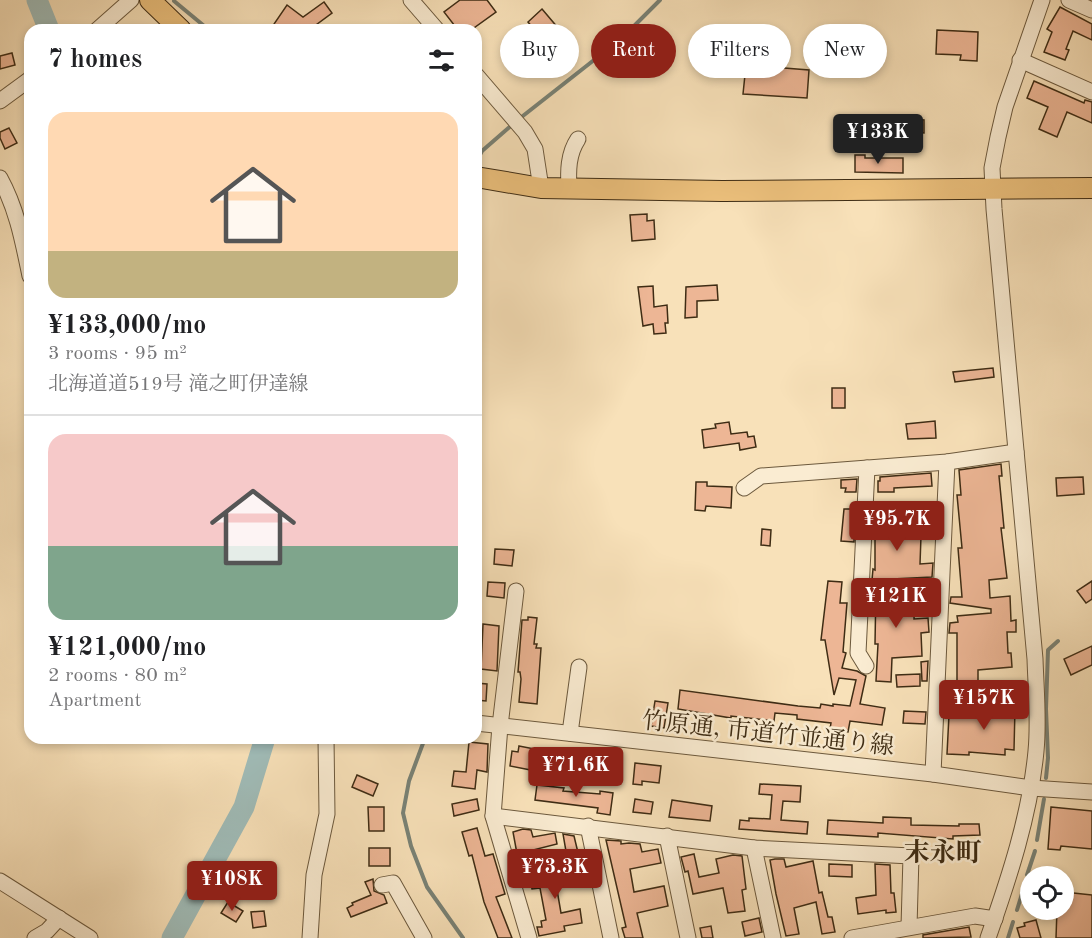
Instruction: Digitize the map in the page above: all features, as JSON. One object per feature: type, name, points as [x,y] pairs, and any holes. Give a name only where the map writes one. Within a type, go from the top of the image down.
[{"type":"main road","points":[[150,0],[175,24]]},
{"type":"main road","points":[[482,179],[541,188],[569,189],[1092,188]]},
{"type":"street","points":[[104,24],[131,0]]},
{"type":"street","points":[[411,0],[432,24]]},
{"type":"street","points":[[988,938],[1018,842],[1031,788],[1036,751],[1037,710],[1035,659],[992,168],[1005,107],[1042,0]]},
{"type":"street","points":[[1070,0],[1092,10]]},
{"type":"street","points":[[1020,60],[1092,92]]},
{"type":"street","points":[[482,82],[525,132],[535,149],[541,188]]},
{"type":"street","points":[[0,100],[24,83]]},
{"type":"street","points":[[569,189],[568,165],[573,145],[578,139]]},
{"type":"street","points":[[0,178],[10,196],[24,248]]},
{"type":"street","points":[[744,488],[761,476],[947,462],[1016,452]]},
{"type":"street","points":[[933,774],[947,462]]},
{"type":"street","points":[[866,666],[858,653],[867,468]]},
{"type":"street","points":[[516,591],[500,726],[494,816],[529,938]]},
{"type":"street","points":[[570,733],[579,668]]},
{"type":"street","name":"竹原通, 市道竹並通り線","points":[[482,724],[933,774],[1031,788],[1092,792]]},
{"type":"street","points":[[310,938],[315,875],[327,814],[326,744]]},
{"type":"street","points":[[494,816],[754,848],[911,856],[909,927]]},
{"type":"street","points":[[588,826],[611,938]]},
{"type":"street","points":[[667,836],[688,938]]},
{"type":"street","points":[[754,848],[773,938]]},
{"type":"street","points":[[0,881],[90,938]]},
{"type":"street","points":[[382,885],[393,883],[424,938]]},
{"type":"street","points":[[852,938],[975,916],[995,919]]},
{"type":"street","points":[[36,938],[59,918]]},
{"type":"building","points":[[460,0],[487,0],[496,12],[479,24],[453,24],[444,12]]},
{"type":"building","points":[[324,2],[332,13],[317,24],[274,24],[287,5],[303,17]]},
{"type":"building","points":[[1060,7],[1092,24],[1092,40],[1073,31],[1066,49],[1069,50],[1065,60],[1044,52],[1052,32],[1047,29]]},
{"type":"building","points":[[542,9],[555,24],[530,24],[528,22]]},
{"type":"building","points":[[937,30],[978,32],[977,61],[960,60],[961,55],[936,54]]},
{"type":"building","points":[[12,53],[15,65],[0,69],[0,56]]},
{"type":"building","points":[[791,69],[803,70],[803,78],[808,78],[807,98],[743,94],[745,78],[791,78]]},
{"type":"building","points":[[1034,81],[1084,103],[1085,100],[1092,102],[1092,123],[1067,112],[1057,137],[1039,129],[1048,107],[1027,98]]},
{"type":"building","points":[[889,116],[924,120],[924,133],[889,131]]},
{"type":"building","points":[[9,128],[17,143],[5,149],[0,132]]},
{"type":"building","points":[[876,129],[888,129],[888,139],[876,139]]},
{"type":"building","points":[[855,155],[865,155],[865,158],[903,158],[903,173],[855,172]]},
{"type":"building","points":[[647,214],[647,221],[654,220],[655,239],[632,241],[630,215]]},
{"type":"building","points":[[717,285],[718,300],[697,301],[697,317],[685,318],[686,287]]},
{"type":"building","points":[[653,286],[654,307],[667,305],[666,333],[654,334],[653,324],[643,326],[638,287]]},
{"type":"building","points":[[993,368],[994,377],[955,382],[953,372]]},
{"type":"building","points":[[832,388],[845,388],[845,408],[832,408]]},
{"type":"building","points":[[935,421],[936,438],[908,439],[906,424]]},
{"type":"building","points":[[729,422],[731,434],[747,432],[748,437],[754,436],[756,447],[740,450],[739,443],[704,448],[702,430],[716,428],[715,424]]},
{"type":"building","points":[[1001,464],[1002,476],[999,476],[1004,528],[1001,528],[1007,578],[989,580],[990,598],[1010,596],[1011,621],[1016,620],[1016,632],[1007,632],[1008,653],[1011,653],[1012,667],[978,670],[978,697],[954,697],[954,686],[957,685],[957,633],[949,633],[950,623],[958,622],[957,616],[991,613],[991,609],[950,603],[951,597],[962,597],[958,548],[962,548],[957,495],[961,495],[959,470]]},
{"type":"building","points":[[931,473],[932,486],[894,488],[894,492],[878,492],[880,477]]},
{"type":"building","points":[[1083,477],[1084,494],[1057,496],[1056,478]]},
{"type":"building","points":[[857,479],[856,492],[845,492],[846,488],[841,488],[841,480]]},
{"type":"building","points":[[696,482],[707,482],[707,486],[732,487],[731,508],[706,506],[705,511],[695,510]]},
{"type":"building","points":[[844,509],[855,509],[854,542],[841,541]]},
{"type":"building","points":[[875,509],[894,510],[893,535],[921,536],[920,564],[933,563],[932,577],[872,580],[873,569],[875,570]]},
{"type":"building","points":[[762,529],[771,530],[770,546],[761,545]]},
{"type":"building","points":[[495,549],[514,550],[512,566],[494,564]]},
{"type":"building","points":[[828,581],[842,582],[840,603],[847,603],[843,652],[846,653],[842,668],[857,671],[866,676],[860,704],[885,708],[882,725],[850,721],[848,732],[830,729],[831,723],[797,719],[797,715],[775,713],[774,721],[731,716],[731,718],[678,709],[680,690],[798,706],[820,708],[821,704],[833,706],[833,704],[850,706],[856,680],[839,678],[834,695],[825,640],[821,640]]},
{"type":"building","points":[[1092,581],[1092,599],[1086,603],[1077,591]]},
{"type":"building","points":[[488,582],[505,583],[504,598],[487,596]]},
{"type":"building","points":[[876,587],[915,592],[914,619],[928,618],[929,632],[921,633],[922,656],[892,658],[891,682],[876,681],[878,644],[875,644]]},
{"type":"building","points":[[528,617],[537,618],[534,644],[537,644],[536,648],[541,648],[537,704],[519,702],[521,679],[520,672],[518,672],[522,620],[528,620]]},
{"type":"building","points":[[483,624],[499,626],[497,671],[482,669]]},
{"type":"building","points":[[1092,646],[1092,665],[1071,675],[1064,659]]},
{"type":"building","points":[[928,661],[927,681],[922,681],[921,662]]},
{"type":"building","points":[[920,674],[920,686],[897,687],[896,675]]},
{"type":"building","points":[[482,684],[487,684],[486,701],[482,701]]},
{"type":"building","points":[[1001,695],[1021,695],[1020,708],[1015,708],[1014,750],[1005,749],[1005,755],[969,752],[969,755],[947,754],[949,715],[1000,715]]},
{"type":"building","points":[[655,701],[668,703],[664,728],[651,726]]},
{"type":"building","points":[[904,711],[926,712],[925,724],[903,723]]},
{"type":"building","points":[[469,744],[488,744],[487,772],[477,770],[475,789],[452,786],[454,771],[466,772]]},
{"type":"building","points":[[519,746],[545,751],[541,772],[510,766],[512,751],[518,752]]},
{"type":"building","points":[[635,763],[661,766],[659,783],[642,781],[642,785],[633,784]]},
{"type":"building","points":[[357,775],[378,784],[373,796],[352,787]]},
{"type":"building","points":[[760,784],[801,786],[800,802],[783,801],[781,820],[808,822],[807,834],[739,829],[740,820],[770,819],[772,795],[759,794]]},
{"type":"building","points":[[537,785],[564,788],[563,791],[613,793],[610,815],[597,813],[598,808],[535,800]]},
{"type":"building","points":[[477,799],[479,810],[454,816],[452,804]]},
{"type":"building","points":[[635,799],[653,802],[651,814],[633,812]]},
{"type":"building","points":[[672,800],[712,806],[710,821],[669,817]]},
{"type":"building","points":[[368,807],[384,807],[384,831],[369,831]]},
{"type":"building","points":[[1051,807],[1092,811],[1092,849],[1061,846],[1060,850],[1048,849]]},
{"type":"building","points":[[883,817],[911,818],[911,825],[979,824],[980,835],[953,836],[953,839],[878,833],[878,837],[827,834],[828,820],[883,823]]},
{"type":"building","points":[[477,828],[485,856],[493,854],[505,894],[496,897],[512,938],[498,938],[484,902],[472,855],[469,856],[462,832]]},
{"type":"building","points":[[523,829],[531,830],[533,837],[555,833],[557,844],[533,850],[536,867],[520,870],[513,832]]},
{"type":"building","points":[[563,834],[574,836],[580,861],[568,863]]},
{"type":"building","points":[[606,840],[621,841],[621,844],[640,844],[642,852],[658,849],[661,863],[630,869],[634,892],[664,886],[668,906],[637,913],[643,938],[625,938],[622,928],[626,927]]},
{"type":"building","points":[[369,848],[390,848],[390,866],[369,866]]},
{"type":"building","points":[[694,854],[699,877],[719,873],[716,859],[733,855],[742,856],[746,889],[742,890],[745,911],[728,913],[723,888],[693,894],[688,871],[685,872],[681,857]]},
{"type":"building","points":[[784,859],[786,867],[813,861],[819,893],[822,892],[828,917],[832,917],[835,932],[822,934],[816,902],[794,908],[799,934],[786,936],[770,860]]},
{"type":"building","points":[[829,864],[852,865],[852,877],[829,876]]},
{"type":"building","points":[[875,864],[890,865],[891,893],[894,893],[896,912],[886,913],[886,910],[858,914],[856,898],[876,895]]},
{"type":"building","points":[[576,866],[579,879],[556,884],[561,913],[580,909],[582,923],[564,926],[565,931],[539,936],[537,927],[542,927],[541,921],[546,920],[540,888],[532,889],[529,875]]},
{"type":"building","points":[[373,879],[374,891],[384,895],[387,903],[351,917],[347,908],[353,905],[352,903],[371,895],[365,882]]},
{"type":"building","points":[[1074,893],[1092,895],[1092,938],[1056,938],[1057,920],[1074,920]]},
{"type":"building","points":[[228,902],[243,911],[236,922],[221,913]]},
{"type":"building","points":[[264,911],[266,926],[253,928],[251,912]]},
{"type":"building","points":[[759,918],[762,932],[745,936],[742,922]]},
{"type":"building","points":[[1036,920],[1041,938],[1020,938],[1017,928],[1025,926],[1024,923]]},
{"type":"building","points":[[711,926],[713,938],[702,938],[700,928]]},
{"type":"building","points":[[969,927],[971,937],[923,938],[923,935]]},
{"type":"waterway","points":[[37,0],[47,24]]},
{"type":"waterway","points":[[519,119],[622,38],[660,0]]},
{"type":"waterway","points":[[174,1],[202,24]]},
{"type":"waterway","points":[[482,151],[513,124]]},
{"type":"waterway","points":[[1046,778],[1048,650],[1058,641]]},
{"type":"waterway","points":[[172,938],[244,807],[263,744]]},
{"type":"waterway","points":[[423,744],[409,781],[403,813],[411,846],[427,887],[463,938]]},
{"type":"waterway","points":[[1037,840],[1044,799]]},
{"type":"waterway","points":[[1030,866],[1035,851]]},
{"type":"waterway","points":[[1017,910],[1020,900]]},
{"type":"waterway","points":[[1008,938],[1013,922]]},
{"type":"district","name":"末永町","points":[[943,852]]}]
